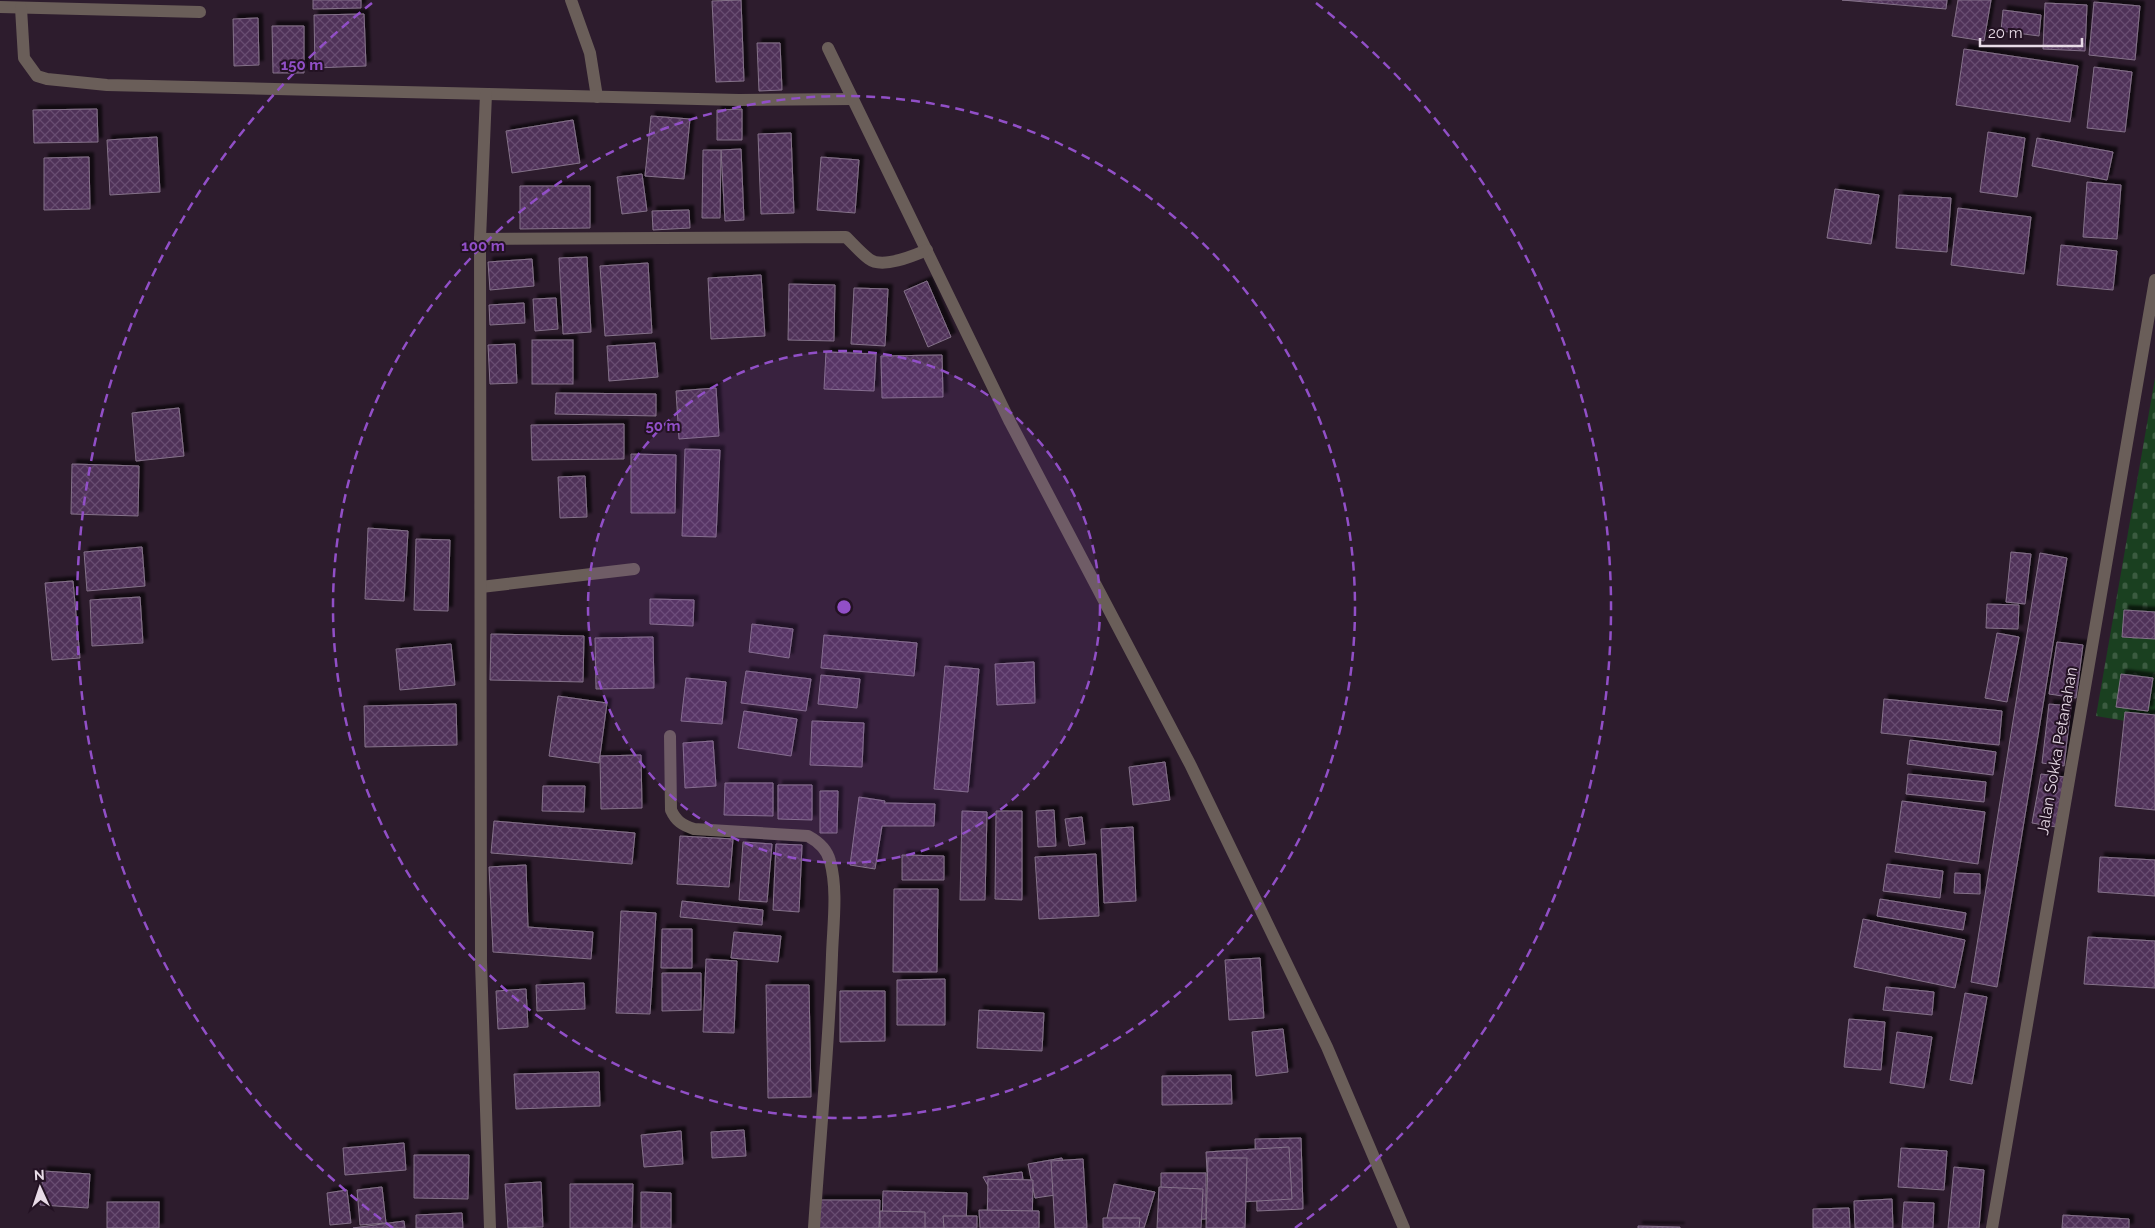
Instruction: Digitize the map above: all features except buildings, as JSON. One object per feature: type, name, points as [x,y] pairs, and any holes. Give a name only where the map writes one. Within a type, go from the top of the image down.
[{"type":"street","points":[[571,0],[590,53],[596,97]]},
{"type":"street","points":[[0,7],[200,12]]},
{"type":"street","points":[[21,8],[24,58],[37,76],[47,80],[107,85],[596,97],[738,100],[853,99]]},
{"type":"street","points":[[828,48],[1010,422],[1190,764],[1327,1047],[1404,1228]]},
{"type":"street","points":[[486,94],[480,239],[481,962],[490,1228]]},
{"type":"street","points":[[480,239],[846,237],[870,261],[881,262],[902,260],[927,250]]},
{"type":"street","name":"Jalan Sokka Petanahan","points":[[1992,1228],[2155,280]]},
{"type":"street","points":[[481,588],[634,569]]},
{"type":"street","points":[[670,736],[671,810],[674,818],[683,826],[694,829],[808,836],[818,841],[830,859],[834,895],[831,989],[814,1228]]},
{"type":"green space","points":[[2155,378],[2155,726],[2096,716]]}]
